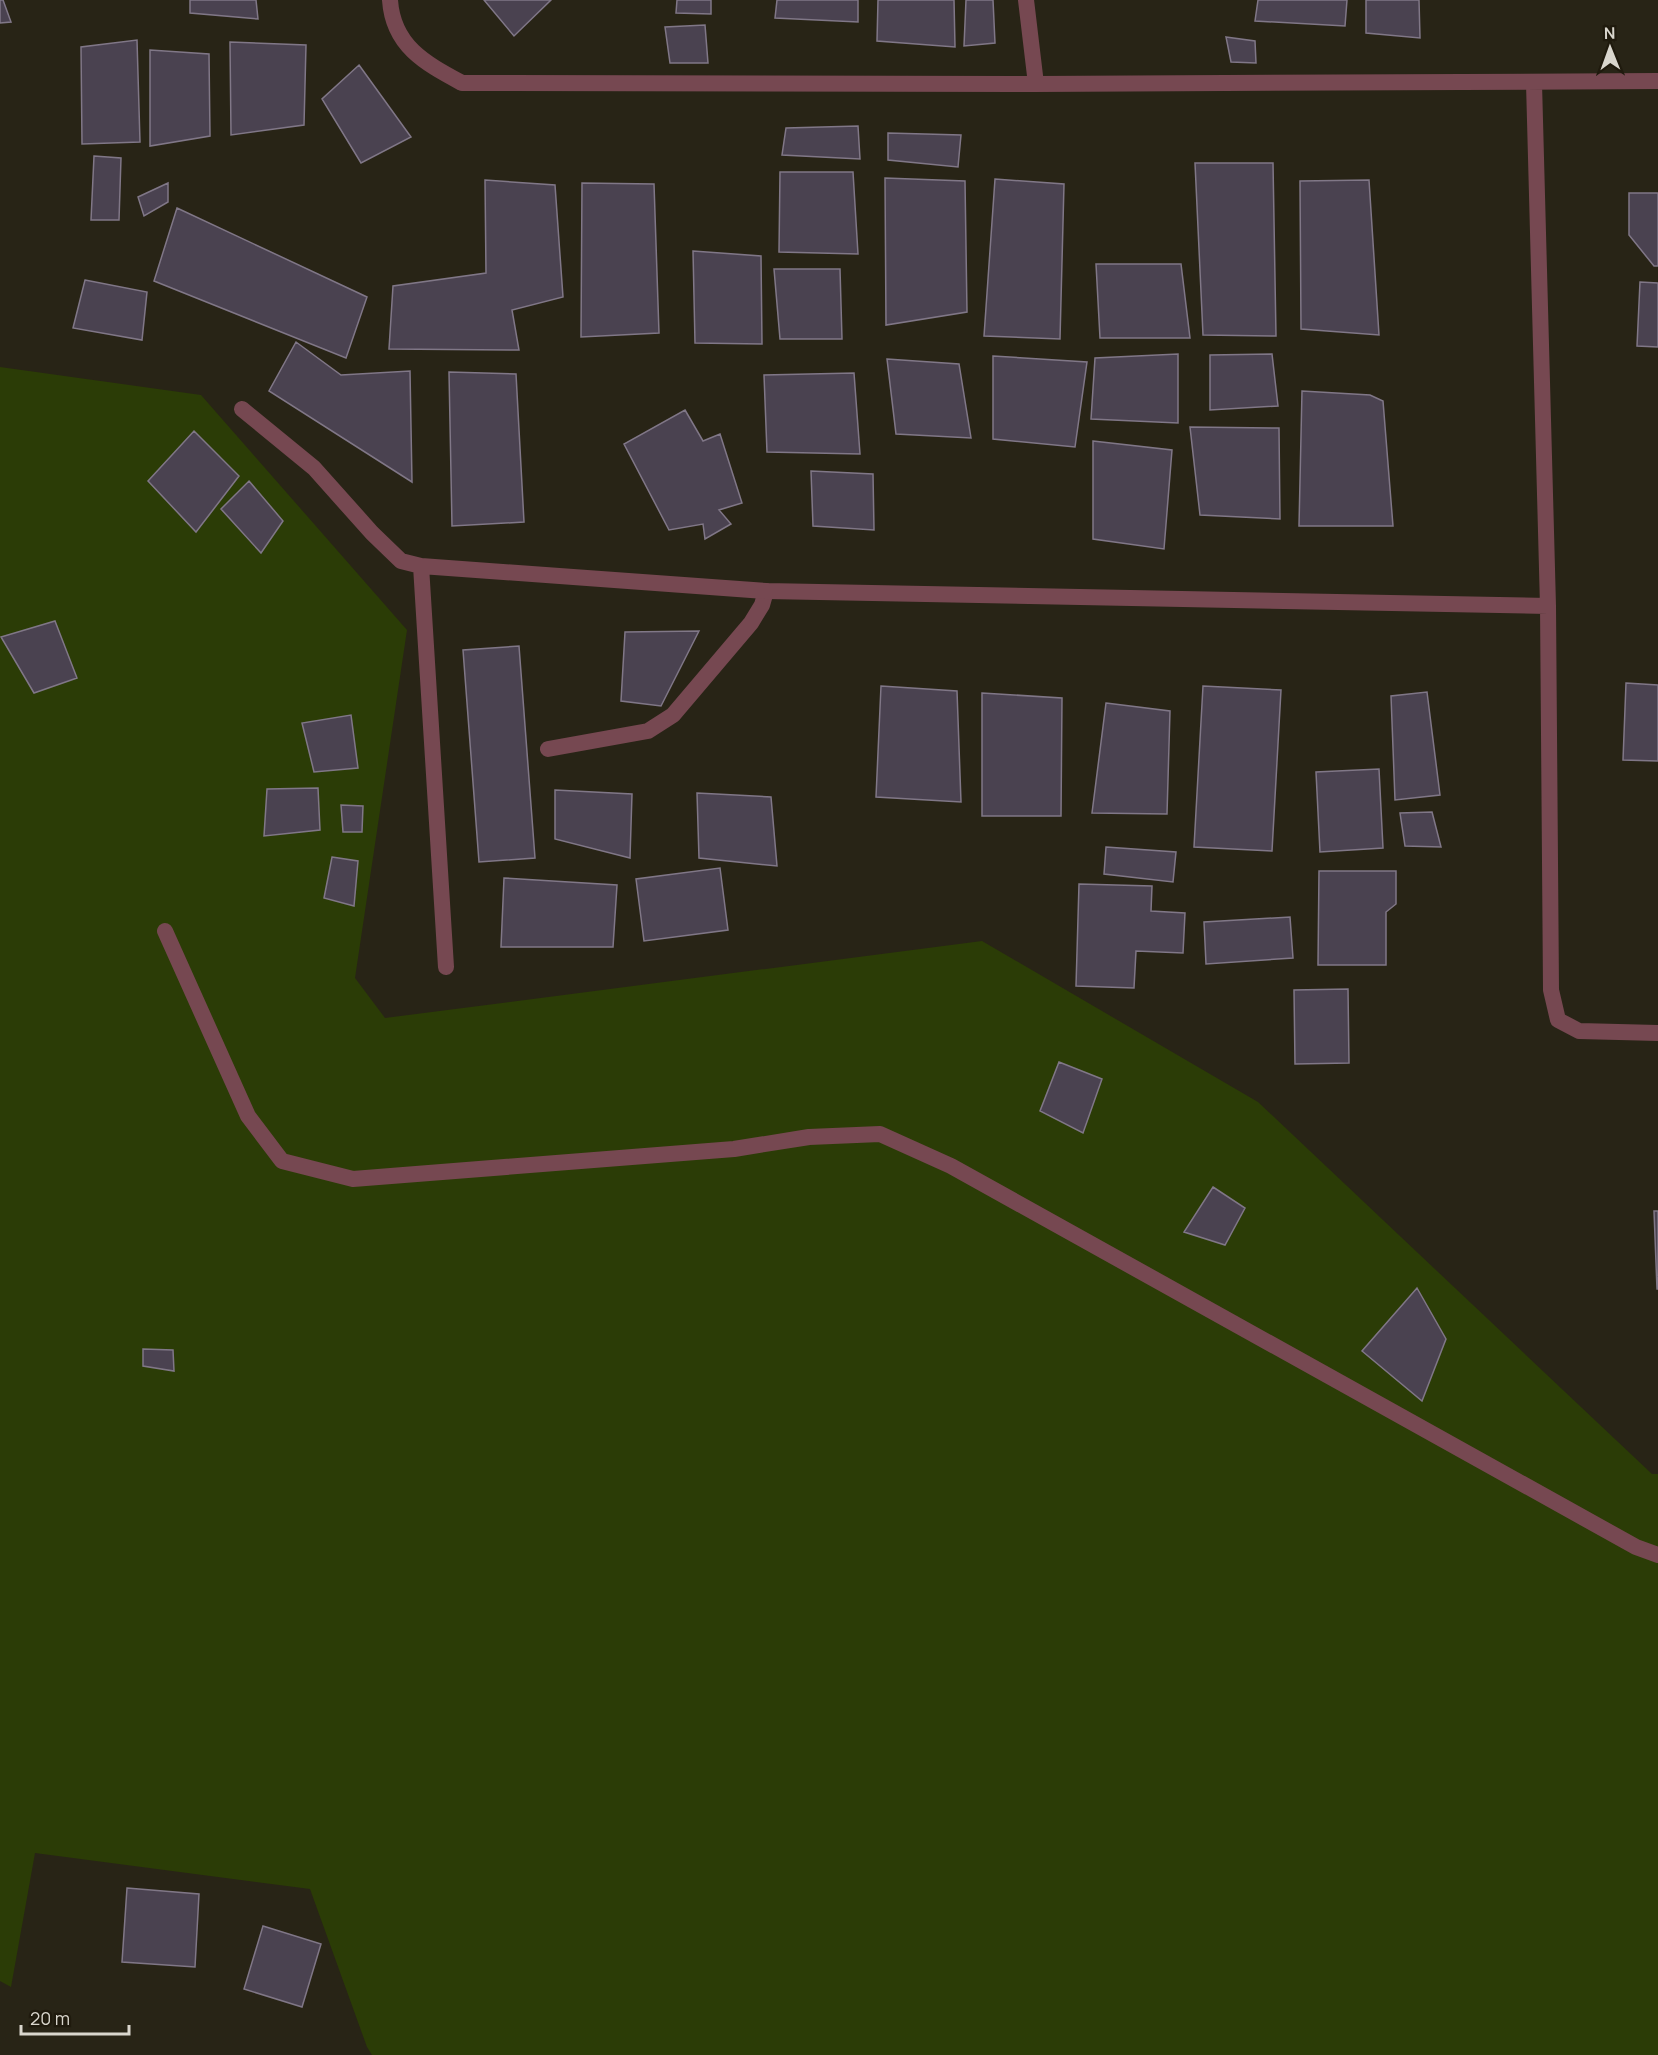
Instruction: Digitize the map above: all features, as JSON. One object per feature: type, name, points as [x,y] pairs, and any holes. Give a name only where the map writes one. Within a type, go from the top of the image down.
[{"type":"street","points":[[390,0],[391,16],[406,46],[431,66],[462,83],[1036,84],[1658,81]]},
{"type":"street","points":[[1026,0],[1036,84]]},
{"type":"street","points":[[1534,83],[1548,606],[1551,990],[1558,1020],[1579,1031],[1658,1033]]},
{"type":"street","points":[[242,410],[314,468],[372,533],[401,561],[421,566],[766,591],[1548,606]]},
{"type":"street","points":[[421,566],[446,967]]},
{"type":"street","points":[[548,749],[648,731],[673,715],[751,623],[762,605],[766,591]]},
{"type":"street","points":[[165,931],[248,1116],[282,1161],[353,1179],[734,1149],[809,1137],[880,1134],[951,1166],[1636,1547],[1658,1555]]},
{"type":"green space","points":[[0,367],[201,395],[407,630],[355,978],[385,1018],[982,941],[1258,1102],[1652,1474],[1658,1474],[1658,2055],[372,2055],[367,2047],[310,1889],[35,1853],[11,1987],[0,1981]]},
{"type":"building","points":[[0,0],[3,0],[11,22],[0,23]]},
{"type":"building","points":[[190,0],[256,0],[258,19],[190,13]]},
{"type":"building","points":[[484,0],[551,0],[514,36]]},
{"type":"building","points":[[677,0],[711,0],[711,14],[676,13]]},
{"type":"building","points":[[777,0],[858,0],[858,22],[775,18]]},
{"type":"building","points":[[878,0],[954,0],[955,47],[877,41]]},
{"type":"building","points":[[966,0],[993,0],[995,43],[964,46]]},
{"type":"building","points":[[1258,0],[1347,0],[1345,26],[1255,21]]},
{"type":"building","points":[[1366,0],[1419,0],[1420,38],[1366,33]]},
{"type":"building","points":[[705,25],[708,63],[670,63],[665,27]]},
{"type":"building","points":[[1226,37],[1255,41],[1256,63],[1231,62]]},
{"type":"building","points":[[137,40],[140,142],[82,144],[81,47]]},
{"type":"building","points":[[230,42],[306,45],[304,125],[231,135]]},
{"type":"building","points":[[150,50],[209,54],[210,136],[150,146]]},
{"type":"building","points":[[359,65],[411,137],[361,163],[322,99]]},
{"type":"building","points":[[858,126],[860,159],[782,155],[786,128]]},
{"type":"building","points":[[888,133],[961,135],[958,167],[888,160]]},
{"type":"building","points":[[94,156],[121,158],[119,220],[91,220]]},
{"type":"building","points":[[1195,163],[1273,163],[1276,336],[1203,335]]},
{"type":"building","points":[[780,172],[853,172],[858,254],[779,252]]},
{"type":"building","points":[[885,178],[965,181],[967,312],[886,325]]},
{"type":"building","points":[[995,179],[1064,184],[1060,339],[984,336]]},
{"type":"building","points":[[485,180],[555,185],[563,297],[512,310],[519,350],[389,349],[393,286],[486,273]]},
{"type":"building","points":[[1369,180],[1379,335],[1301,329],[1300,181]]},
{"type":"building","points":[[168,183],[168,202],[144,216],[138,197]]},
{"type":"building","points":[[582,183],[654,184],[659,333],[581,337]]},
{"type":"building","points":[[1629,193],[1658,193],[1658,266],[1654,266],[1629,235]]},
{"type":"building","points":[[177,208],[367,297],[346,358],[154,281]]},
{"type":"building","points":[[693,251],[761,256],[762,344],[695,343]]},
{"type":"building","points":[[1096,264],[1181,264],[1190,338],[1100,338]]},
{"type":"building","points":[[774,269],[840,269],[842,339],[780,339]]},
{"type":"building","points":[[85,280],[147,292],[142,340],[73,328]]},
{"type":"building","points":[[1640,282],[1658,283],[1658,347],[1637,346]]},
{"type":"building","points":[[296,342],[341,375],[410,371],[412,482],[269,391]]},
{"type":"building","points":[[1178,354],[1178,423],[1091,419],[1095,358]]},
{"type":"building","points":[[1272,354],[1278,406],[1210,410],[1210,355]]},
{"type":"building","points":[[993,356],[1087,362],[1075,447],[993,439]]},
{"type":"building","points":[[887,359],[959,364],[971,438],[896,434]]},
{"type":"building","points":[[449,372],[516,374],[524,522],[452,526]]},
{"type":"building","points":[[854,373],[860,454],[767,452],[764,375]]},
{"type":"building","points":[[1302,391],[1370,395],[1383,401],[1393,526],[1299,526]]},
{"type":"building","points":[[685,410],[703,441],[720,434],[742,503],[719,510],[731,524],[705,539],[703,524],[669,530],[624,444]]},
{"type":"building","points":[[1190,427],[1279,428],[1280,519],[1200,515]]},
{"type":"building","points":[[194,431],[239,476],[196,532],[148,481]]},
{"type":"building","points":[[1093,441],[1172,450],[1164,549],[1093,539]]},
{"type":"building","points":[[811,471],[873,474],[874,530],[813,526]]},
{"type":"building","points":[[249,481],[283,521],[261,553],[221,509]]},
{"type":"building","points":[[55,621],[77,678],[34,693],[1,637]]},
{"type":"building","points":[[699,631],[661,706],[621,701],[625,632]]},
{"type":"building","points":[[519,646],[535,858],[479,862],[463,650]]},
{"type":"building","points":[[1626,683],[1658,685],[1658,761],[1623,760]]},
{"type":"building","points":[[881,686],[957,691],[961,802],[876,797]]},
{"type":"building","points":[[1203,686],[1281,690],[1272,851],[1194,847]]},
{"type":"building","points":[[1427,692],[1440,795],[1395,800],[1391,696]]},
{"type":"building","points":[[982,693],[1062,698],[1061,816],[982,816]]},
{"type":"building","points":[[1106,703],[1170,711],[1167,814],[1092,813]]},
{"type":"building","points":[[351,715],[358,768],[314,772],[302,723]]},
{"type":"building","points":[[1379,769],[1383,848],[1320,852],[1316,772]]},
{"type":"building","points":[[318,788],[320,830],[264,836],[267,789]]},
{"type":"building","points":[[555,790],[632,794],[630,858],[555,839]]},
{"type":"building","points":[[697,793],[771,797],[777,866],[699,858]]},
{"type":"building","points":[[341,805],[363,806],[362,832],[343,832]]},
{"type":"building","points":[[1432,812],[1441,847],[1405,846],[1400,813]]},
{"type":"building","points":[[1106,847],[1176,852],[1173,882],[1104,874]]},
{"type":"building","points":[[332,857],[358,861],[354,906],[324,898]]},
{"type":"building","points":[[720,868],[728,930],[644,941],[636,879]]},
{"type":"building","points":[[1319,871],[1396,871],[1396,904],[1386,912],[1386,965],[1318,965]]},
{"type":"building","points":[[504,878],[617,885],[613,947],[501,947]]},
{"type":"building","points":[[1079,884],[1152,886],[1151,911],[1185,913],[1183,953],[1136,951],[1134,988],[1076,986]]},
{"type":"building","points":[[1290,917],[1293,958],[1206,964],[1204,922]]},
{"type":"building","points":[[1348,989],[1349,1063],[1295,1064],[1294,990]]},
{"type":"building","points":[[1059,1062],[1102,1079],[1083,1133],[1040,1111]]},
{"type":"building","points":[[1213,1187],[1245,1208],[1225,1245],[1184,1232]]},
{"type":"building","points":[[1654,1211],[1658,1211],[1658,1289],[1657,1289]]},
{"type":"building","points":[[1417,1288],[1446,1339],[1422,1401],[1362,1351]]},
{"type":"building","points":[[143,1349],[173,1350],[174,1371],[143,1366]]},
{"type":"building","points":[[127,1888],[199,1894],[195,1967],[122,1962]]},
{"type":"building","points":[[263,1926],[321,1944],[302,2007],[244,1989]]}]
